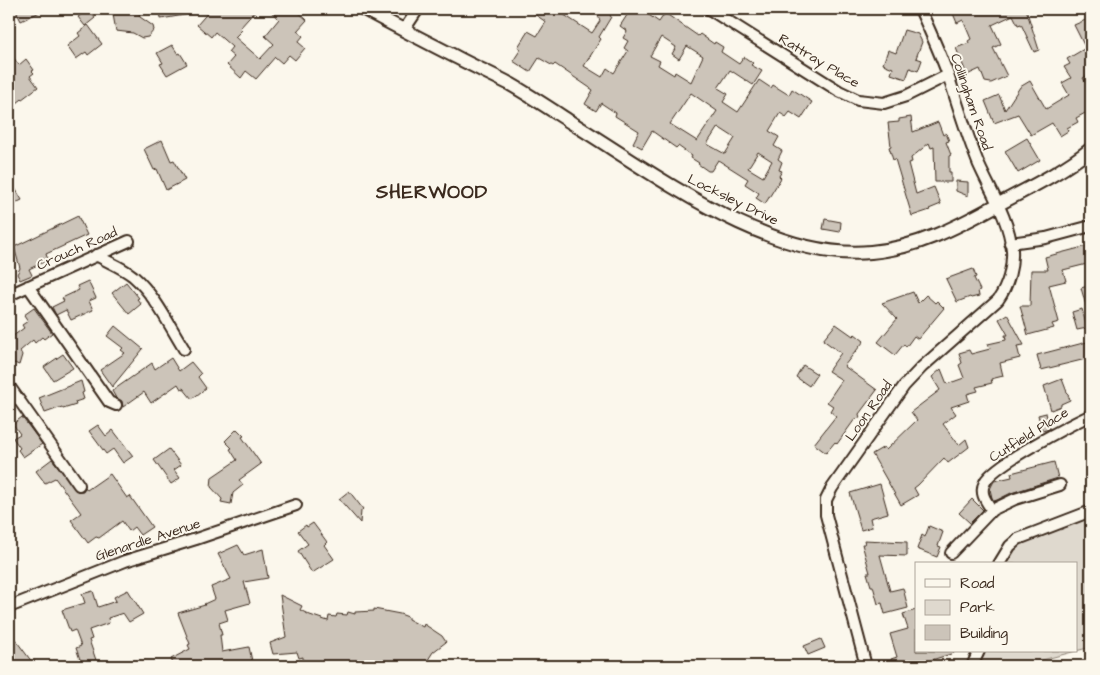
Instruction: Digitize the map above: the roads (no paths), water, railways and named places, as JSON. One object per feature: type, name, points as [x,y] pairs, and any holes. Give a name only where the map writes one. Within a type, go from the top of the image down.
[{"type":"street","name":"Locksley Drive","points":[[364,9],[508,84],[679,190],[715,210],[768,235],[821,251],[870,252],[899,248],[948,231],[1070,165],[1091,149]]},
{"type":"street","points":[[404,30],[418,9]]},
{"type":"street","name":"Rattray Place","points":[[709,9],[839,91],[858,100],[884,103],[906,96],[948,75]]},
{"type":"street","name":"Collingham Road","points":[[920,9],[948,75],[962,123],[998,205]]},
{"type":"street","name":"Locksley Drive","points":[[1070,165],[1091,158]]},
{"type":"street","name":"Loon Road","points":[[866,666],[828,524],[825,507],[826,500],[836,482],[904,386],[922,367],[993,306],[1003,294],[1011,265],[1010,243],[998,205]]},
{"type":"street","points":[[1010,243],[1046,238],[1091,226]]},
{"type":"street","name":"Crouch Road","points":[[9,295],[128,241]]},
{"type":"street","points":[[96,255],[131,275],[141,283],[184,349]]},
{"type":"street","points":[[28,286],[109,402],[116,405]]},
{"type":"street","points":[[9,386],[79,485]]},
{"type":"street","name":"Cutfield Place","points":[[992,510],[982,493],[984,483],[989,476],[1015,457],[1056,432],[1091,415]]},
{"type":"street","points":[[951,553],[992,510],[1015,499],[1060,485]]},
{"type":"street","name":"Glenardle Avenue","points":[[9,607],[125,560],[196,540],[296,505]]},
{"type":"street","points":[[1000,562],[1010,546],[1018,539],[1091,511]]},
{"type":"street","points":[[972,666],[979,652]]},
{"type":"district","name":"SHERWOOD","points":[[432,192]]}]
